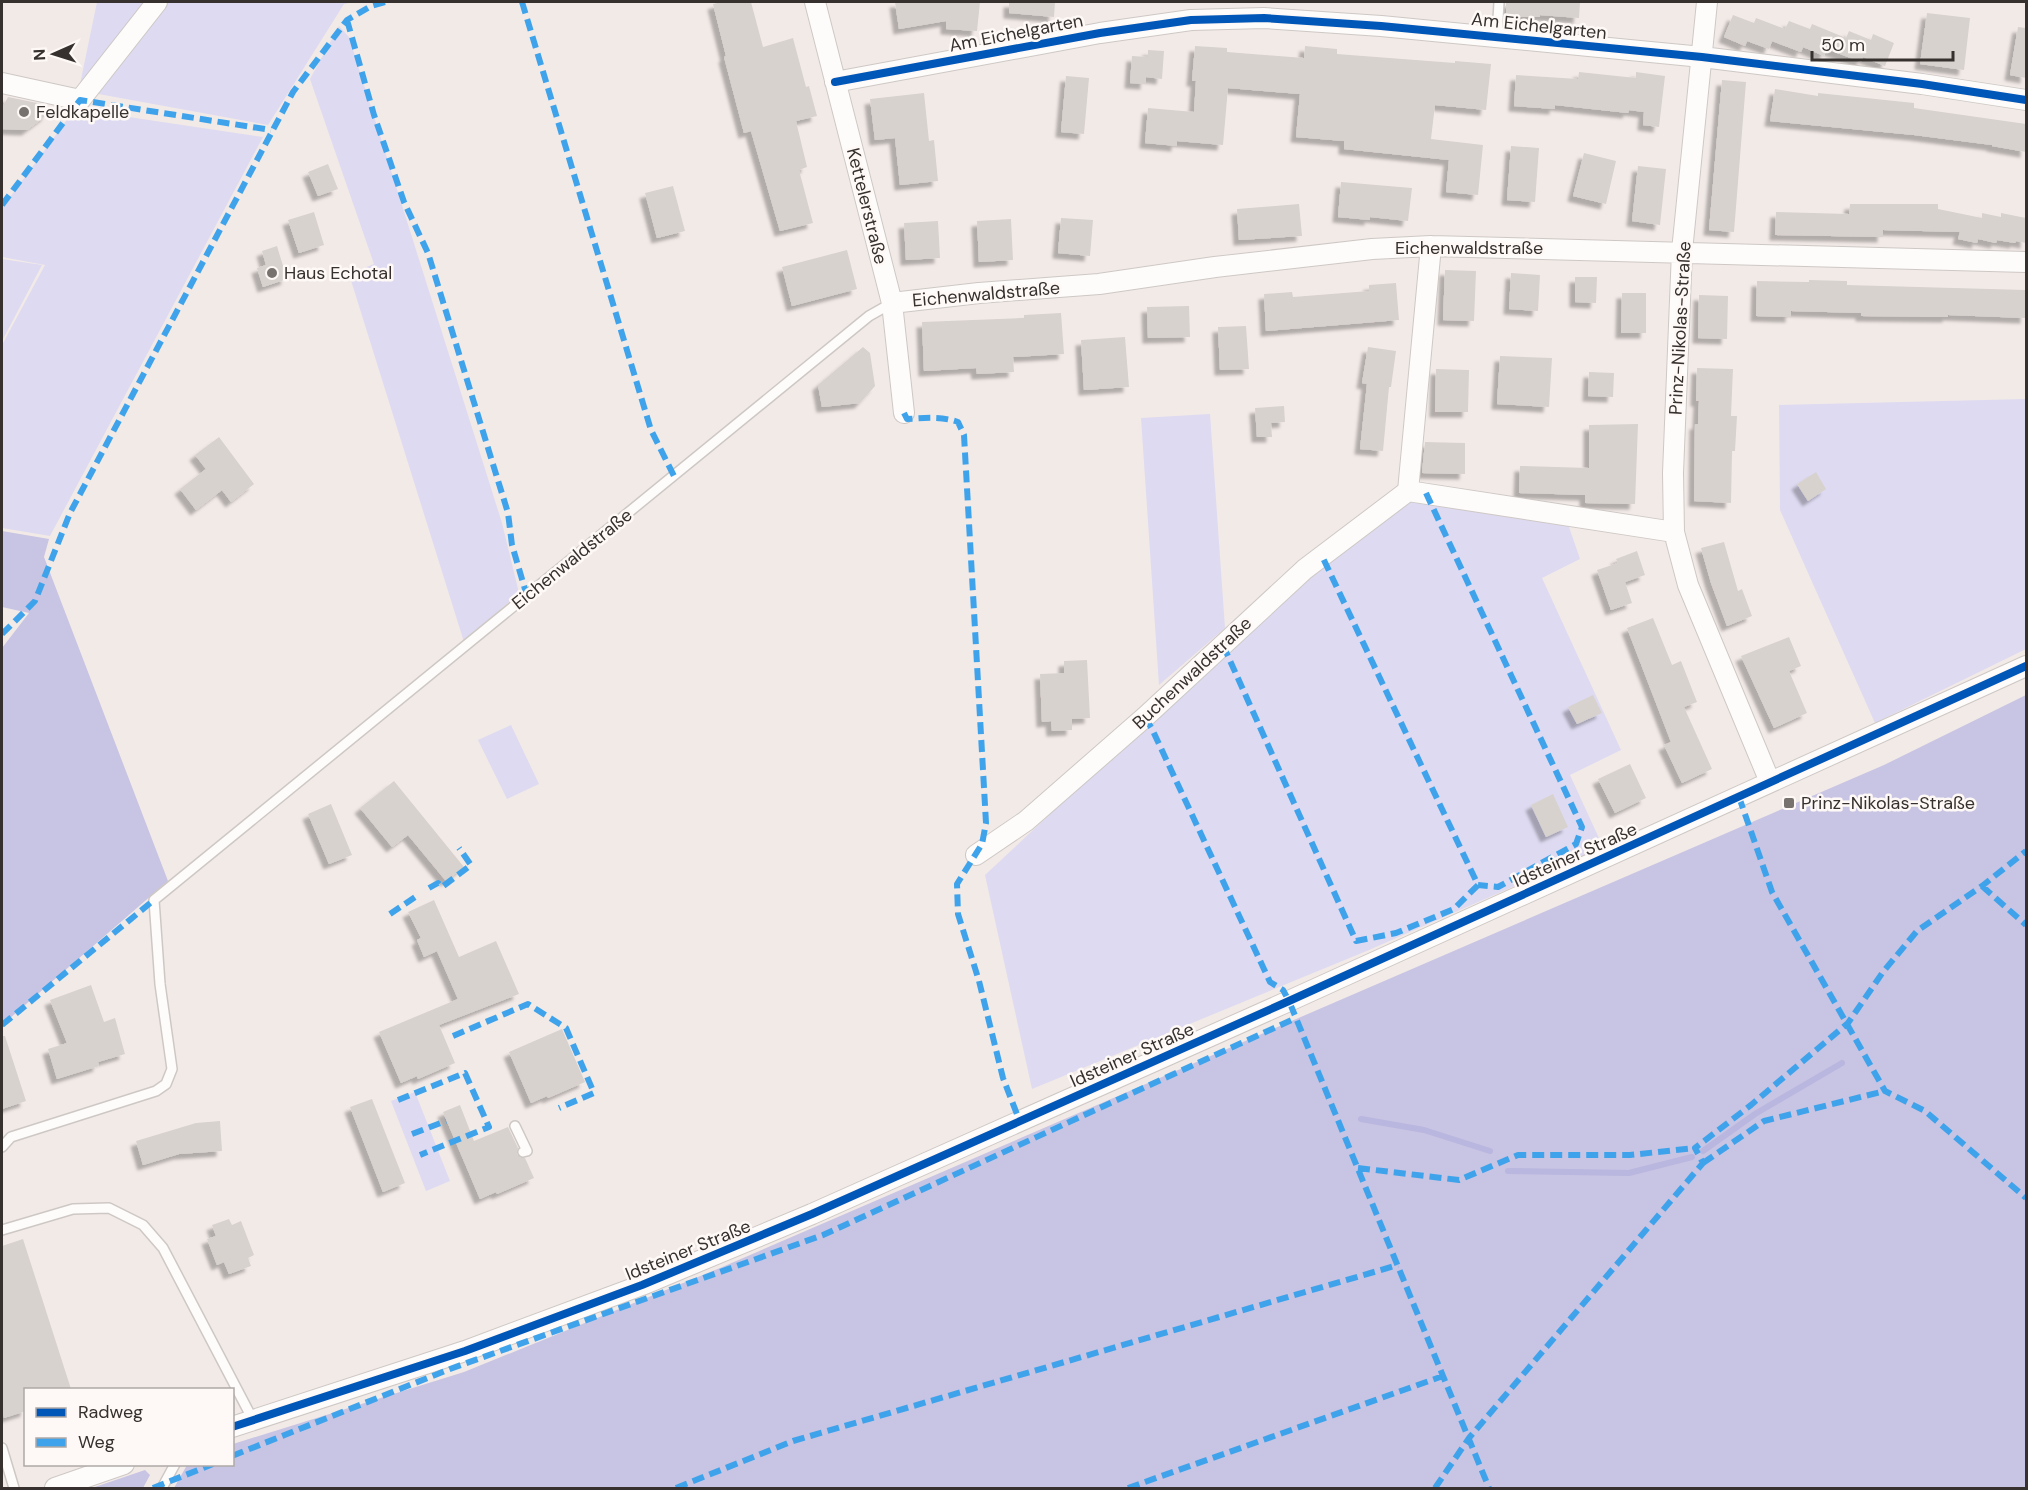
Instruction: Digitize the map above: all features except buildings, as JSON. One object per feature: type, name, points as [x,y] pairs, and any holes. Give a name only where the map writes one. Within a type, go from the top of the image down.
[{"type":"street","points":[[2,83],[80,100],[157,2]]},
{"type":"street","name":"Kettelerstraße","points":[[815,2],[892,303],[904,413]]},
{"type":"street","name":"Prinz-Nikolas-Straße","points":[[1707,2],[1682,251],[1673,473],[1674,532],[1688,585],[1770,782]]},
{"type":"street","name":"Am Eichelgarten","points":[[835,82],[1100,33],[1191,20],[1264,18],[1382,26],[1702,57],[1923,84],[2026,100]]},
{"type":"street","points":[[1431,246],[1408,491],[1674,532]]},
{"type":"street","name":"Eichenwaldstraße","points":[[892,303],[979,293],[1099,284],[1227,265],[1372,249],[1431,246],[2026,262]]},
{"type":"street","name":"Buchenwaldstraße","points":[[976,855],[1043,807],[1145,717],[1305,569],[1408,491]]},
{"type":"street","name":"Idsteiner Straße","points":[[234,1426],[465,1351],[642,1285],[802,1219],[1289,1001],[2026,666]]},
{"type":"street","points":[[55,1488],[118,1466]]},
{"type":"lane","name":"Am Eichelgarten","points":[[1497,37],[1499,2]]},
{"type":"lane","name":"Eichenwaldstraße","points":[[2,1147],[11,1137],[156,1091],[166,1084],[172,1069],[160,984],[154,900],[860,324],[892,303]]},
{"type":"lane","points":[[514,1126],[527,1151],[523,1152]]},
{"type":"lane","points":[[2,1229],[73,1209],[109,1208],[143,1225],[163,1248],[253,1420]]},
{"type":"lane","points":[[2,1449],[14,1488]]},
{"type":"lane","points":[[162,1488],[174,1466]]},
{"type":"shaded area","points":[[97,2],[146,2],[78,94]]},
{"type":"shaded area","points":[[162,2],[354,2],[344,4],[268,125],[93,93]]},
{"type":"shaded area","points":[[339,26],[349,37],[502,523],[519,593],[464,642],[349,274],[374,264],[310,79]]},
{"type":"shaded area","points":[[75,109],[263,137],[50,536],[2,528],[2,345],[45,265],[2,257],[2,208]]},
{"type":"shaded area","points":[[2,259],[42,265],[2,341]]},
{"type":"shaded area","points":[[2026,399],[2026,649],[1875,723],[1780,510],[1779,405]]},
{"type":"shaded area","points":[[1210,414],[1225,628],[1159,685],[1141,418]]},
{"type":"shaded area","points":[[1413,497],[1568,524],[1580,559],[1542,578],[1621,750],[1570,775],[1603,847],[1369,950],[1032,1089],[985,875],[1311,570]]},
{"type":"shaded area","points":[[2,531],[49,539],[44,557],[168,881],[2,1025],[2,648],[29,613],[2,607]]},
{"type":"shaded area","points":[[2026,695],[2026,1488],[174,1488],[186,1466],[234,1466],[234,1444],[464,1372],[720,1268],[1884,765]]},
{"type":"shaded area","points":[[511,725],[539,784],[507,799],[478,740]]},
{"type":"shaded area","points":[[415,1092],[450,1181],[426,1191],[391,1101]]},
{"type":"shaded area","points":[[145,1470],[150,1475],[143,1488],[92,1488]]},
{"type":"waterway","points":[[1703,1151],[1755,1114],[1842,1063]]},
{"type":"waterway","points":[[1361,1119],[1424,1130],[1490,1151]]},
{"type":"waterway","points":[[1508,1171],[1629,1173],[1692,1157]]},
{"type":"marked path","points":[[2,634],[35,601],[70,513],[293,92],[347,20],[371,6],[385,2]]},
{"type":"marked path","points":[[522,2],[651,430],[674,476]]},
{"type":"marked path","points":[[347,20],[374,115],[404,202],[428,253],[508,513],[512,545],[527,596]]},
{"type":"marked path","points":[[2,205],[80,100],[271,130]]},
{"type":"marked path","points":[[904,413],[907,419],[939,418],[958,422],[964,435],[986,823],[982,844],[957,884],[958,914],[979,981],[1003,1078],[1020,1122]]},
{"type":"marked path","points":[[1426,493],[1582,827],[1576,844],[1498,887],[1478,885]]},
{"type":"marked path","points":[[1223,645],[1356,941],[1396,933],[1454,909],[1478,885],[1322,556]]},
{"type":"marked path","points":[[1145,717],[1270,982],[1283,990],[1289,1001],[1489,1488]]},
{"type":"marked path","points":[[1739,797],[1772,892],[1885,1091],[1925,1111],[2026,1198]]},
{"type":"marked path","points":[[429,888],[438,883],[442,887],[471,865],[459,848]]},
{"type":"marked path","points":[[1435,1488],[1469,1438],[1703,1163],[1695,1148],[1751,1105],[1848,1023],[1883,972],[1917,931],[1982,886],[2026,851]]},
{"type":"marked path","points":[[1982,886],[2026,925]]},
{"type":"marked path","points":[[390,914],[418,895]]},
{"type":"marked path","points":[[2,1025],[154,900]]},
{"type":"marked path","points":[[453,1036],[528,1004],[566,1028],[594,1093],[559,1108]]},
{"type":"marked path","points":[[234,1455],[450,1369],[823,1235],[1296,1018]]},
{"type":"marked path","points":[[398,1100],[465,1073],[489,1127],[420,1155]]},
{"type":"marked path","points":[[1703,1163],[1764,1121],[1885,1091]]},
{"type":"marked path","points":[[412,1134],[446,1121]]},
{"type":"marked path","points":[[1358,1168],[1459,1180],[1518,1155],[1630,1155],[1695,1148]]},
{"type":"marked path","points":[[676,1488],[793,1441],[1398,1265]]},
{"type":"marked path","points":[[1128,1488],[1443,1376]]},
{"type":"marked path","points":[[153,1488],[208,1466]]},
{"type":"cycle path","points":[[835,82],[1100,33],[1191,20],[1264,18],[1381,26],[1702,57],[1922,84],[2026,100]]},
{"type":"cycle path","points":[[234,1426],[465,1351],[642,1285],[812,1214],[1289,1001],[2026,666]]},
{"type":"place","name":"Feldkapelle","points":[[24,112]]},
{"type":"place","name":"Haus Echotal","points":[[272,273]]},
{"type":"place","name":"Prinz-Nikolas-Straße","points":[[1789,803]]}]
